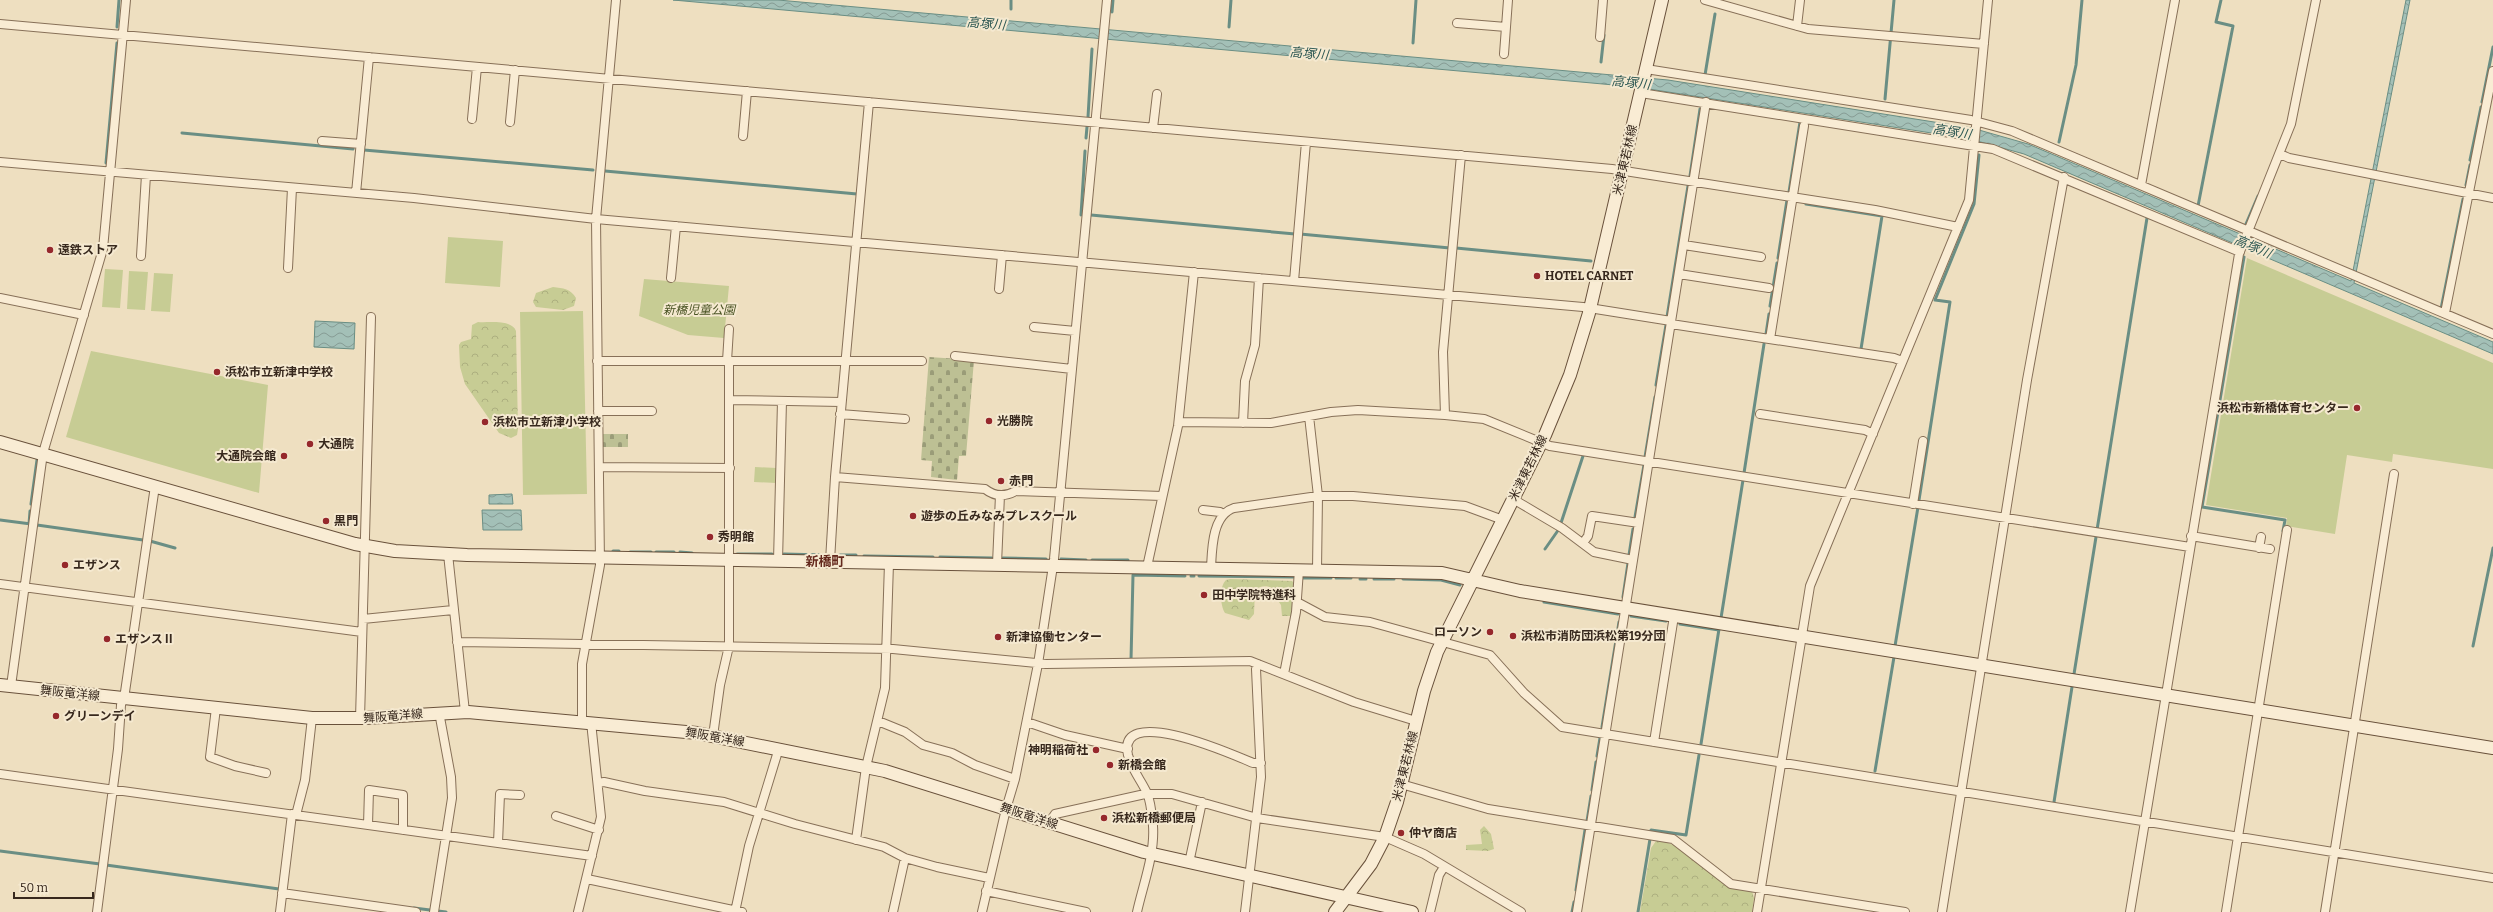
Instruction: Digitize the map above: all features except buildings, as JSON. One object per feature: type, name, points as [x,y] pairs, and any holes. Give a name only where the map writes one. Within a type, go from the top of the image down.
[{"type":"street","points":[[6,686],[25,587],[43,453],[103,250],[126,0]]},
{"type":"street","points":[[578,912],[599,830],[600,805],[598,783],[586,722],[582,675],[600,557],[596,219],[616,0]]},
{"type":"street","points":[[982,912],[1006,809],[1016,779],[1038,664],[1053,565],[1094,122],[1107,0]]},
{"type":"street","points":[[1504,54],[1508,0]]},
{"type":"street","points":[[1600,37],[1603,0]]},
{"type":"street","name":"米津東若林線","points":[[1335,912],[1371,864],[1385,837],[1401,784],[1428,678],[1442,640],[1542,442],[1570,374],[1590,309],[1662,0]]},
{"type":"street","points":[[1705,0],[1808,29],[1984,44]]},
{"type":"street","points":[[1797,26],[1800,0]]},
{"type":"street","points":[[1758,912],[1810,586],[1969,200],[1988,0]]},
{"type":"street","points":[[2141,185],[2175,0]]},
{"type":"street","points":[[2130,912],[2240,251],[2280,154],[2292,120],[2316,0]]},
{"type":"street","points":[[1457,23],[1506,27]]},
{"type":"street","points":[[0,24],[1622,171],[1875,210],[1958,227]]},
{"type":"street","points":[[356,193],[369,57]]},
{"type":"street","points":[[472,119],[477,67]]},
{"type":"street","points":[[510,122],[515,70]]},
{"type":"street","points":[[1646,71],[1977,123],[2030,138],[2248,232],[2493,334]]},
{"type":"street","points":[[2445,313],[2493,71]]},
{"type":"street","points":[[743,136],[747,91]]},
{"type":"street","points":[[1641,92],[1974,145],[2005,153],[2240,251]]},
{"type":"street","points":[[1154,128],[1157,94]]},
{"type":"street","points":[[830,562],[834,477],[869,102]]},
{"type":"street","points":[[1577,912],[1706,102]]},
{"type":"street","points":[[1770,339],[1804,126]]},
{"type":"street","points":[[322,141],[361,144]]},
{"type":"street","points":[[1294,281],[1306,142]]},
{"type":"street","points":[[2280,154],[2493,198]]},
{"type":"street","points":[[1445,415],[1444,352],[1461,156]]},
{"type":"street","points":[[0,162],[356,193],[596,219],[1449,295],[1590,309],[1894,358],[1902,362]]},
{"type":"street","points":[[141,256],[146,175]]},
{"type":"street","points":[[1942,912],[2005,518],[2064,177]]},
{"type":"street","points":[[288,268],[292,188]]},
{"type":"street","points":[[671,278],[676,226]]},
{"type":"street","points":[[1684,245],[1761,256]]},
{"type":"street","points":[[999,289],[1002,255]]},
{"type":"street","points":[[1147,567],[1179,422],[1194,272]]},
{"type":"street","points":[[1679,274],[1768,288]]},
{"type":"street","points":[[1243,423],[1245,381],[1255,345],[1259,278]]},
{"type":"street","points":[[0,298],[84,315]]},
{"type":"street","points":[[360,718],[366,547],[371,317]]},
{"type":"street","points":[[1034,327],[1075,331]]},
{"type":"street","points":[[713,736],[720,685],[729,646],[729,329]]},
{"type":"street","points":[[954,356],[1072,369]]},
{"type":"street","points":[[598,361],[922,361]]},
{"type":"street","points":[[730,400],[841,402]]},
{"type":"street","points":[[778,561],[782,401]]},
{"type":"street","points":[[1179,422],[1282,422],[1309,416],[1358,410],[1445,415],[1484,419],[1550,446],[2190,547]]},
{"type":"street","points":[[598,411],[652,411]]},
{"type":"street","points":[[840,414],[905,419]]},
{"type":"street","points":[[1760,414],[1865,430],[1873,434]]},
{"type":"street","points":[[1309,416],[1318,496],[1320,530],[1317,570]]},
{"type":"street","points":[[1913,504],[1923,441]]},
{"type":"street","points":[[0,442],[43,453],[366,547],[395,551],[448,554],[778,561],[1434,572],[1514,590],[2493,748]]},
{"type":"street","points":[[599,467],[730,468]]},
{"type":"street","points":[[2325,912],[2353,726],[2394,474]]},
{"type":"street","points":[[834,477],[985,489],[992,495],[1008,495],[1016,491],[1162,496]]},
{"type":"street","points":[[97,912],[123,698],[155,486]]},
{"type":"street","points":[[997,564],[1000,495]]},
{"type":"street","points":[[1211,568],[1216,527],[1223,514],[1234,508],[1318,496],[1353,496],[1465,506],[1503,520]]},
{"type":"street","points":[[1513,499],[1583,543],[1594,552],[1633,560]]},
{"type":"street","points":[[1203,510],[1220,512],[1223,514]]},
{"type":"street","points":[[1583,543],[1588,536],[1592,516],[1639,523]]},
{"type":"street","points":[[2226,912],[2288,530]]},
{"type":"street","points":[[2192,536],[2270,550]]},
{"type":"street","points":[[2259,548],[2261,537]]},
{"type":"street","points":[[448,554],[465,712]]},
{"type":"street","points":[[856,840],[866,767],[885,688],[888,649],[889,562]]},
{"type":"street","points":[[1284,674],[1297,602],[1299,570]]},
{"type":"street","points":[[0,584],[362,632]]},
{"type":"street","points":[[1297,602],[1325,617],[1370,622],[1442,640],[1493,656],[1524,693],[1562,727],[2493,878]]},
{"type":"street","points":[[363,618],[454,610]]},
{"type":"street","points":[[1654,742],[1674,616]]},
{"type":"street","points":[[457,642],[888,649],[1038,664],[1250,661],[1354,702],[1416,721]]},
{"type":"street","points":[[1246,912],[1257,818],[1261,763],[1256,669],[1258,664]]},
{"type":"street","name":"舞阪竜洋線","points":[[6,686],[312,718],[360,718],[439,712],[465,712],[586,722],[713,736],[866,767],[1150,853],[1412,912]]},
{"type":"street","points":[[216,708],[210,756],[235,766],[266,773]]},
{"type":"street","points":[[434,912],[452,787],[439,712]]},
{"type":"street","points":[[280,912],[294,815],[305,779],[312,718]]},
{"type":"street","points":[[878,721],[905,732],[923,745],[952,753],[975,765],[1016,779]]},
{"type":"street","points":[[1027,722],[1066,735],[1128,750]]},
{"type":"street","points":[[1136,912],[1150,853],[1153,831],[1148,794],[1134,773],[1128,750],[1132,739],[1136,735],[1148,732],[1164,733],[1204,743],[1252,763],[1261,763]]},
{"type":"street","points":[[587,879],[737,912],[749,846],[778,748]]},
{"type":"street","points":[[0,774],[592,856]]},
{"type":"street","points":[[598,783],[604,782],[645,791],[720,801],[884,847],[905,858],[946,870],[989,878]]},
{"type":"street","points":[[1401,784],[1488,809],[1673,839],[1731,884],[1904,912]]},
{"type":"street","points":[[368,825],[369,790],[403,795],[403,830]]},
{"type":"street","points":[[498,843],[500,794],[520,795]]},
{"type":"street","points":[[1050,823],[1055,814],[1148,794],[1172,794],[1257,818],[1385,837],[1416,850],[1521,912]]},
{"type":"street","points":[[1189,863],[1202,802]]},
{"type":"street","points":[[556,816],[599,830]]},
{"type":"street","points":[[893,912],[905,858]]},
{"type":"street","points":[[1430,912],[1439,875],[1444,867]]},
{"type":"street","points":[[986,891],[1086,912]]},
{"type":"street","points":[[282,893],[416,912]]},
{"type":"green space","points":[[448,237],[503,241],[500,287],[445,283]]},
{"type":"green space","name":"浜松市新橋体育センター","points":[[2247,258],[2493,363],[2493,469],[2393,454],[2392,462],[2347,455],[2335,534],[2286,526],[2287,518],[2206,505]]},
{"type":"green space","points":[[105,269],[123,270],[120,308],[102,307]]},
{"type":"green space","points":[[129,271],[148,272],[145,310],[127,309]]},
{"type":"green space","points":[[154,273],[173,274],[170,312],[151,311]]},
{"type":"green space","name":"新橋児童公園","points":[[644,279],[729,286],[724,338],[688,335],[639,316]]},
{"type":"green space","points":[[553,287],[572,293],[576,298],[574,306],[563,310],[536,307],[533,302],[536,293]]},
{"type":"green space","points":[[583,311],[587,494],[523,495],[520,312]]},
{"type":"green space","points":[[478,322],[505,323],[514,327],[516,331],[518,429],[517,435],[511,438],[499,433],[465,384],[460,367],[459,345],[461,342],[471,339],[472,325]]},
{"type":"green space","points":[[91,351],[268,385],[259,493],[66,437]]},
{"type":"green space","points":[[929,357],[974,360],[966,456],[959,456],[957,480],[931,477],[932,461],[921,460]]},
{"type":"green space","points":[[603,434],[628,434],[628,447],[603,447]]},
{"type":"green space","points":[[755,467],[776,468],[776,483],[754,482]]},
{"type":"green space","points":[[1226,580],[1292,581],[1295,584],[1291,616],[1282,616],[1281,605],[1276,598],[1275,590],[1265,586],[1255,590],[1254,614],[1249,620],[1225,613],[1221,601],[1221,591]]},
{"type":"green space","points":[[1484,826],[1491,834],[1494,849],[1488,851],[1466,850],[1466,845],[1482,844],[1480,830]]},
{"type":"green space","points":[[1660,840],[1676,846],[1726,884],[1752,891],[1754,898],[1752,912],[1640,912],[1651,848],[1656,841]]},
{"type":"water","name":"高塚川","points":[[673,0],[778,0],[1668,80],[1972,128],[2028,144],[2351,281],[2406,0],[2410,0],[2354,283],[2493,342],[2493,354],[2024,154],[1970,139],[1636,87]]},
{"type":"water","points":[[315,321],[355,323],[354,349],[314,347]]},
{"type":"water","points":[[512,494],[513,504],[489,504],[489,495]]},
{"type":"water","points":[[482,510],[521,510],[522,530],[483,530]]},
{"type":"waterway","points":[[117,27],[119,0]]},
{"type":"waterway","points":[[1011,0],[1011,9]]},
{"type":"waterway","points":[[1112,12],[1113,0]]},
{"type":"waterway","points":[[1229,27],[1231,0]]},
{"type":"waterway","points":[[1413,43],[1416,0]]},
{"type":"waterway","points":[[1885,99],[1894,0]]},
{"type":"waterway","points":[[2059,142],[2076,65],[2082,0]]},
{"type":"waterway","points":[[2198,206],[2233,26],[2216,22],[2221,0]]},
{"type":"waterway","points":[[1705,75],[1715,14]]},
{"type":"waterway","points":[[1601,62],[1604,35]]},
{"type":"waterway","points":[[106,163],[117,43]]},
{"type":"waterway","points":[[2482,102],[2493,47]]},
{"type":"waterway","points":[[1088,117],[1092,49]]},
{"type":"waterway","points":[[2470,160],[2481,107]]},
{"type":"waterway","points":[[1690,176],[1700,109]]},
{"type":"waterway","points":[[1789,192],[1800,122]]},
{"type":"waterway","points":[[1086,138],[1087,127]]},
{"type":"waterway","points":[[182,133],[353,149]]},
{"type":"waterway","points":[[364,150],[593,170]]},
{"type":"waterway","points":[[1081,215],[1085,151]]},
{"type":"waterway","points":[[1919,500],[1950,302],[1935,300],[1974,204],[1979,155]]},
{"type":"waterway","points":[[2466,185],[2470,165]]},
{"type":"waterway","points":[[605,171],[857,194]]},
{"type":"waterway","points":[[1667,317],[1688,186]]},
{"type":"waterway","points":[[2246,224],[2258,196]]},
{"type":"waterway","points":[[2439,308],[2441,309],[2463,199]]},
{"type":"waterway","points":[[1778,258],[1787,200]]},
{"type":"waterway","points":[[1806,204],[1882,216],[1861,349]]},
{"type":"waterway","points":[[1091,215],[1295,234]]},
{"type":"waterway","points":[[2097,530],[2147,218]]},
{"type":"waterway","points":[[1300,234],[1450,248]]},
{"type":"waterway","points":[[1456,248],[1591,261]]},
{"type":"waterway","name":"高塚川","points":[[2244,257],[2202,507],[2285,520],[2283,531]]},
{"type":"waterway","points":[[1770,306],[1777,263]]},
{"type":"waterway","points":[[1766,334],[1769,314]]},
{"type":"waterway","points":[[1656,385],[1666,325]]},
{"type":"waterway","points":[[1744,473],[1764,344]]},
{"type":"waterway","points":[[1645,457],[1655,397]]},
{"type":"waterway","points":[[1561,523],[1583,456]]},
{"type":"waterway","points":[[31,504],[37,460]]},
{"type":"waterway","points":[[1635,517],[1644,465]]},
{"type":"waterway","points":[[1721,618],[1743,480]]},
{"type":"waterway","points":[[1895,646],[1918,507]]},
{"type":"waterway","points":[[29,524],[30,511]]},
{"type":"waterway","points":[[0,520],[31,524]]},
{"type":"waterway","points":[[37,525],[143,540]]},
{"type":"waterway","points":[[1545,549],[1559,529]]},
{"type":"waterway","points":[[1629,555],[1633,529]]},
{"type":"waterway","points":[[2074,674],[2096,537]]},
{"type":"waterway","points":[[150,541],[175,548]]},
{"type":"waterway","points":[[2473,646],[2493,548]]},
{"type":"waterway","points":[[613,551],[619,551]]},
{"type":"waterway","points":[[630,552],[651,552]]},
{"type":"waterway","points":[[656,552],[674,552]]},
{"type":"waterway","points":[[680,552],[692,553]]},
{"type":"waterway","points":[[737,554],[772,554]]},
{"type":"waterway","points":[[784,554],[825,555]]},
{"type":"waterway","points":[[835,555],[856,555]]},
{"type":"waterway","points":[[864,556],[933,557]]},
{"type":"waterway","points":[[940,557],[992,558]]},
{"type":"waterway","points":[[1003,558],[1046,559]]},
{"type":"waterway","points":[[1061,559],[1086,560]]},
{"type":"waterway","points":[[1092,560],[1128,560]]},
{"type":"waterway","points":[[1623,597],[1628,563]]},
{"type":"waterway","points":[[1131,660],[1133,575],[1185,576]]},
{"type":"waterway","points":[[1199,576],[1295,577]]},
{"type":"waterway","points":[[1303,578],[1331,578]]},
{"type":"waterway","points":[[1336,578],[1351,578]]},
{"type":"waterway","points":[[1360,579],[1366,579]]},
{"type":"waterway","points":[[1374,579],[1394,579]]},
{"type":"waterway","points":[[1403,579],[1441,580],[1460,585]]},
{"type":"waterway","points":[[1544,602],[1618,614]]},
{"type":"waterway","points":[[1631,616],[1666,621]]},
{"type":"waterway","points":[[1602,727],[1619,622]]},
{"type":"waterway","points":[[1680,624],[1719,630]]},
{"type":"waterway","points":[[1701,744],[1719,629]]},
{"type":"waterway","points":[[1875,771],[1894,657]]},
{"type":"waterway","points":[[2054,802],[2072,687]]},
{"type":"waterway","points":[[1597,756],[1600,738]]},
{"type":"waterway","points":[[1651,832],[1651,830],[1686,835],[1699,755]]},
{"type":"waterway","points":[[1592,790],[1596,762]]},
{"type":"waterway","points":[[1587,821],[1591,796]]},
{"type":"waterway","points":[[1576,890],[1585,830]]},
{"type":"waterway","points":[[1638,912],[1650,839]]},
{"type":"waterway","points":[[0,851],[100,864]]},
{"type":"waterway","points":[[106,865],[279,889]]},
{"type":"waterway","points":[[1572,912],[1574,902]]},
{"type":"waterway","points":[[414,908],[430,910]]},
{"type":"waterway","points":[[438,911],[446,912]]},
{"type":"place","name":"遠鉄ストア","points":[[50,250]]},
{"type":"place","name":"HOTEL CARNET","points":[[1537,276]]},
{"type":"place","name":"浜松市立新津中学校","points":[[217,372]]},
{"type":"place","name":"浜松市新橋体育センター","points":[[2357,408]]},
{"type":"place","name":"光勝院","points":[[989,421]]},
{"type":"place","name":"浜松市立新津小学校","points":[[485,422]]},
{"type":"place","name":"大通院","points":[[310,444]]},
{"type":"place","name":"大通院会館","points":[[284,456]]},
{"type":"place","name":"赤門","points":[[1001,481]]},
{"type":"place","name":"遊歩の丘みなみプレスクール","points":[[913,516]]},
{"type":"place","name":"黒門","points":[[326,521]]},
{"type":"place","name":"秀明館","points":[[710,537]]},
{"type":"place","name":"エザンス","points":[[65,565]]},
{"type":"place","name":"田中学院特進科","points":[[1204,595]]},
{"type":"place","name":"ローソン","points":[[1490,632]]},
{"type":"place","name":"浜松市消防団浜松第19分団","points":[[1513,636]]},
{"type":"place","name":"新津協働センター","points":[[998,637]]},
{"type":"place","name":"エザンスⅡ","points":[[107,639]]},
{"type":"place","name":"グリーンデイ","points":[[56,716]]},
{"type":"place","name":"神明稲荷社","points":[[1096,750]]},
{"type":"place","name":"新橋会館","points":[[1110,765]]},
{"type":"place","name":"浜松新橋郵便局","points":[[1104,818]]},
{"type":"place","name":"仲ヤ商店","points":[[1401,833]]},
{"type":"district","name":"新橋町","points":[[825,561]]}]
